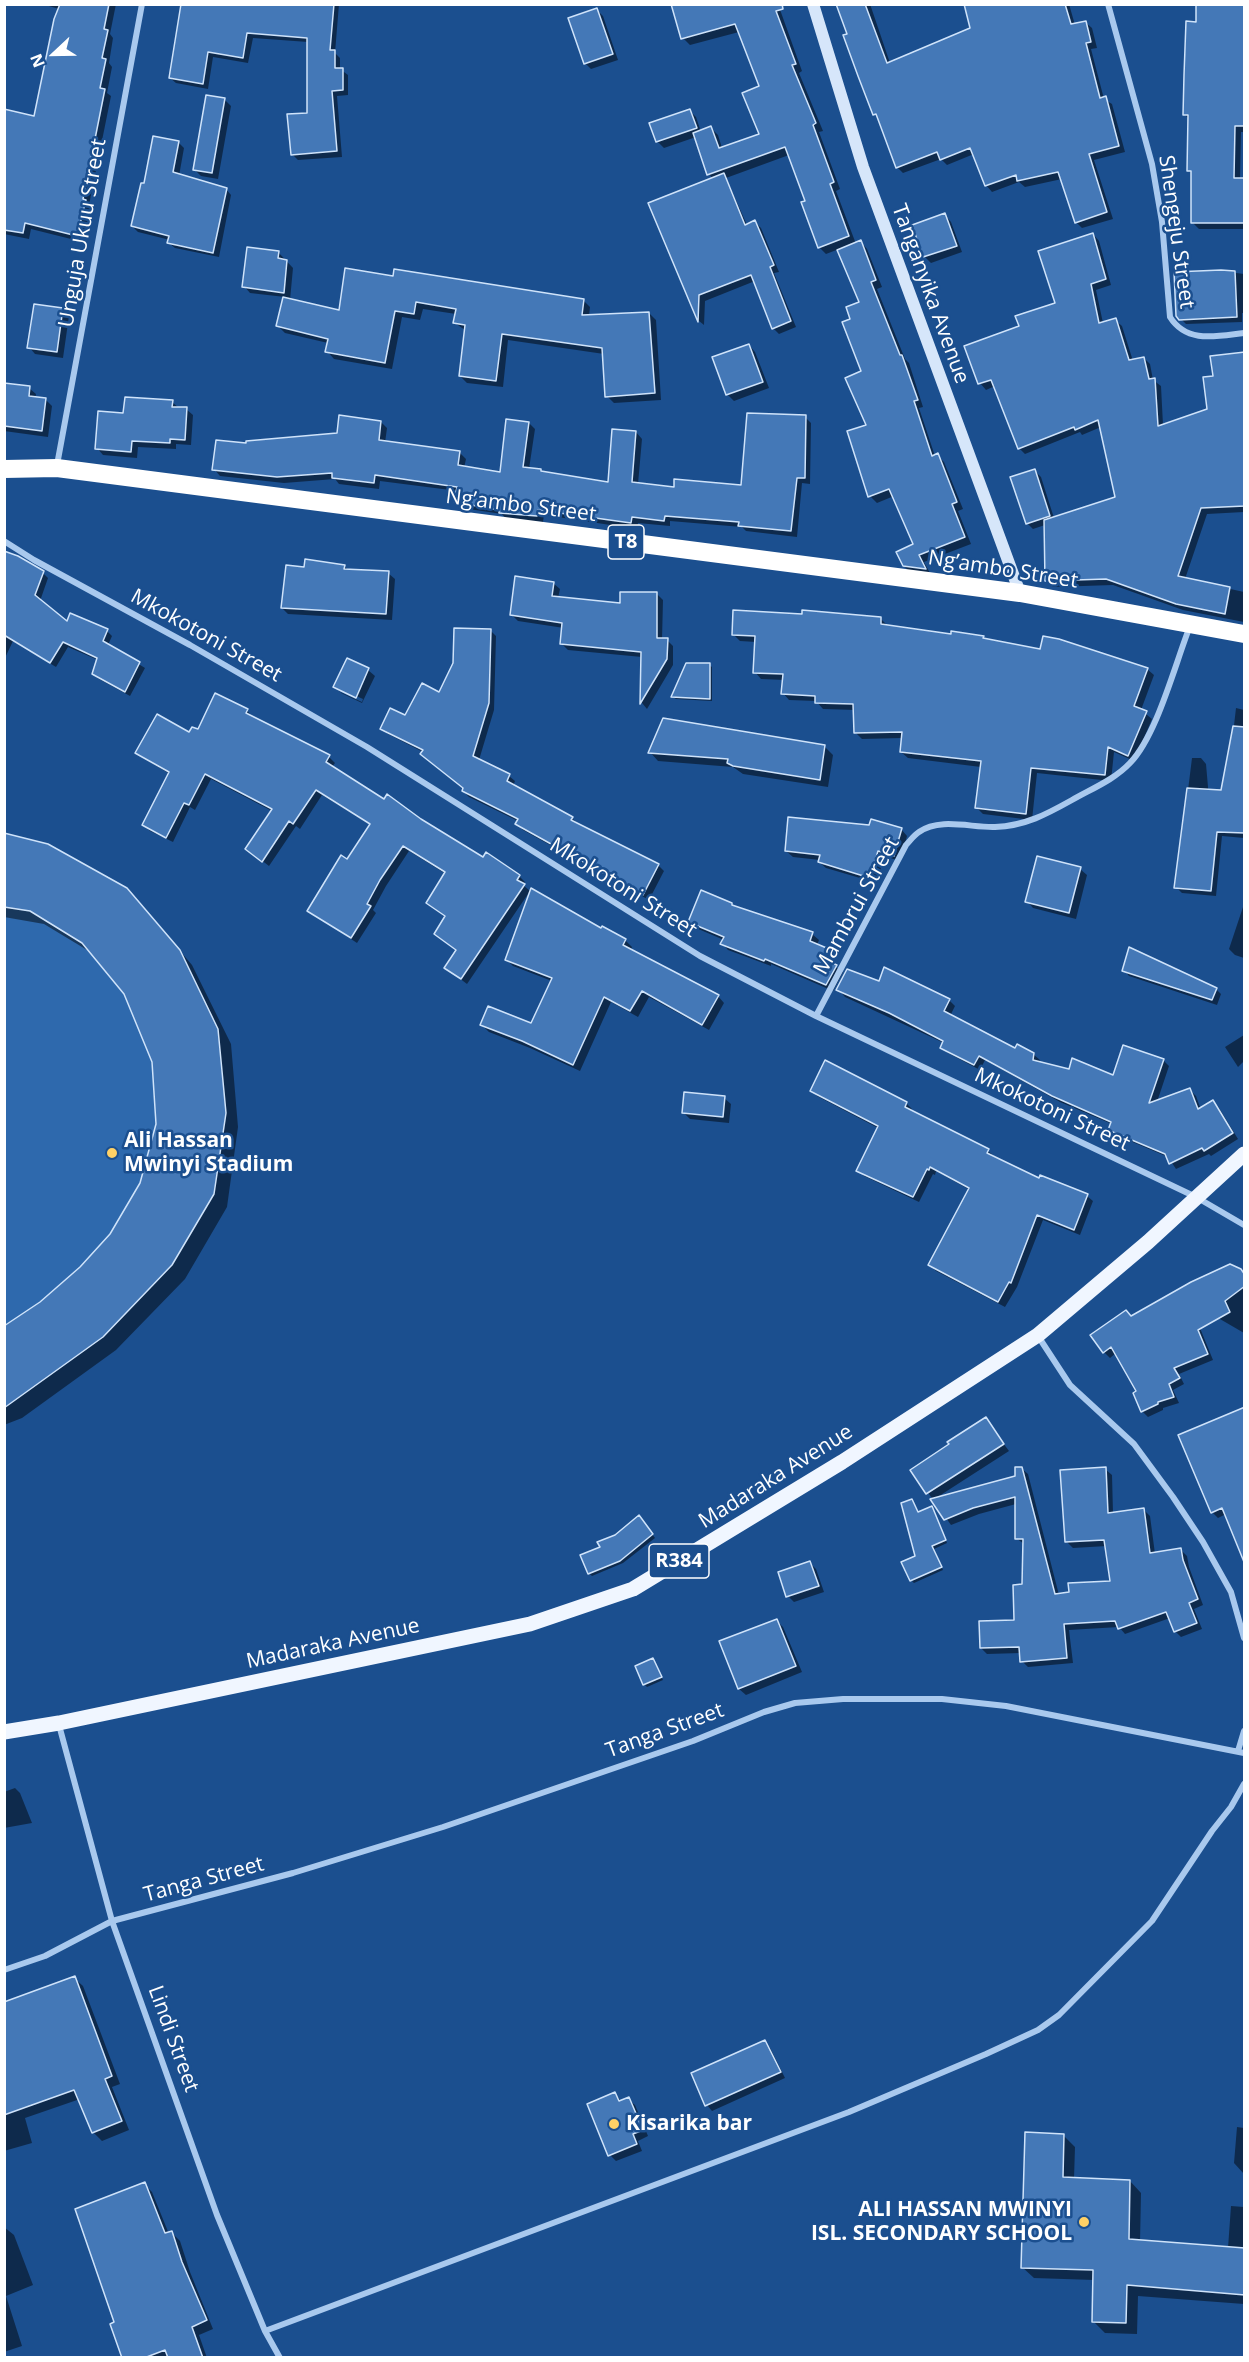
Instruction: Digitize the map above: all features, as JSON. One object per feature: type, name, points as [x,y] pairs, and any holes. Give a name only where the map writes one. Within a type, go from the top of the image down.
[{"type":"highway","name":"Ng’ambo Street","points":[[4,469],[57,468],[1020,594],[1245,633]]},
{"type":"main road","name":"Tanganyika Avenue","points":[[813,4],[863,167],[1020,594]]},
{"type":"main road","name":"Madaraka Avenue","points":[[4,1731],[59,1723],[530,1624],[633,1589],[842,1462],[1038,1335],[1148,1242],[1245,1154]]},
{"type":"street","name":"Unguja Ukuu Street","points":[[57,468],[142,4]]},
{"type":"street","name":"Shengeju Street","points":[[1108,4],[1152,164],[1162,222],[1170,317],[1177,327],[1190,334],[1212,337],[1245,333]]},
{"type":"street","name":"Mkokotoni Street","points":[[4,541],[367,747],[700,956],[816,1016],[1196,1197],[1245,1225]]},
{"type":"street","name":"Mambrui Street","points":[[816,1016],[906,845],[919,831],[934,826],[994,827],[1024,824],[1042,817],[1109,780],[1129,765],[1146,744],[1190,625]]},
{"type":"street","points":[[1038,1335],[1070,1385],[1134,1444],[1173,1497],[1203,1542],[1231,1592],[1245,1638]]},
{"type":"street","name":"Tanga Street","points":[[4,1970],[45,1956],[112,1921],[293,1873],[443,1827],[693,1741],[764,1712],[795,1703],[843,1699],[942,1699],[1006,1707],[1241,1752]]},
{"type":"street","name":"Lindi Street","points":[[59,1723],[112,1921],[217,2215],[265,2331],[280,2358]]},
{"type":"street","points":[[1241,1752],[1245,1731]]},
{"type":"street","points":[[265,2331],[849,2112],[1038,2030],[1059,2014],[1152,1920],[1245,1784]]},
{"type":"shaded area","name":"Ali Hassan Mwinyi Stadium","points":[[5,833],[48,844],[127,888],[180,950],[226,1113],[214,1194],[172,1265],[103,1337],[5,1407]]},
{"type":"building","points":[[60,4],[109,4],[104,29],[108,30],[102,58],[106,59],[100,88],[105,89],[83,199],[86,200],[77,236],[25,223],[23,233],[4,230],[4,109],[34,116],[54,19]]},
{"type":"building","points":[[181,4],[334,4],[330,50],[335,50],[335,68],[343,68],[343,90],[332,91],[337,151],[291,155],[287,114],[307,113],[307,38],[247,33],[243,58],[208,52],[203,84],[169,78]]},
{"type":"building","points":[[671,4],[782,4],[783,9],[776,11],[796,64],[792,65],[816,123],[813,125],[834,182],[830,184],[849,236],[818,248],[801,202],[805,201],[785,147],[707,175],[693,133],[711,126],[719,148],[759,134],[742,93],[759,86],[735,24],[681,39]]},
{"type":"building","points":[[836,4],[865,4],[887,63],[970,28],[964,4],[1065,4],[1071,24],[1086,21],[1091,42],[1086,43],[1100,98],[1106,96],[1119,146],[1089,154],[1107,212],[1075,223],[1058,172],[1017,181],[1016,175],[985,186],[970,148],[940,160],[937,152],[896,168],[843,35],[847,34]]},
{"type":"building","points":[[1196,4],[1245,4],[1245,126],[1235,126],[1234,178],[1245,178],[1245,223],[1191,223],[1191,171],[1187,171],[1188,115],[1183,115],[1186,21],[1196,22]]},
{"type":"building","points":[[597,8],[613,54],[584,64],[568,18]]},
{"type":"building","points":[[206,95],[225,98],[212,173],[193,170]]},
{"type":"building","points":[[690,109],[697,128],[656,142],[649,123]]},
{"type":"building","points":[[153,136],[179,141],[173,172],[227,188],[213,253],[167,243],[169,236],[131,226],[141,183],[144,183]]},
{"type":"building","points":[[724,173],[745,225],[755,220],[774,265],[770,267],[791,321],[772,329],[751,275],[699,295],[698,322],[648,203]]},
{"type":"building","points":[[945,213],[957,246],[923,257],[912,225]]},
{"type":"building","points":[[1093,233],[1106,279],[1091,284],[1099,323],[1116,318],[1129,360],[1144,357],[1149,379],[1155,378],[1158,426],[1207,409],[1203,377],[1213,376],[1210,356],[1245,352],[1245,506],[1201,508],[1178,576],[1230,587],[1225,614],[1176,604],[1106,579],[1045,581],[1044,520],[1115,497],[1098,420],[1018,449],[991,380],[978,384],[964,346],[1019,326],[1015,316],[1055,303],[1038,251]]},
{"type":"building","points":[[861,240],[876,280],[871,282],[918,400],[914,401],[932,456],[938,453],[957,502],[952,504],[965,537],[919,555],[926,569],[903,566],[896,552],[913,544],[889,489],[868,497],[847,431],[866,425],[845,378],[861,371],[842,322],[850,319],[846,307],[859,302],[837,250]]},
{"type":"building","points":[[247,247],[279,251],[278,258],[287,260],[284,293],[242,287]]},
{"type":"building","points":[[345,268],[393,276],[394,269],[584,299],[582,315],[649,312],[655,393],[605,397],[602,348],[502,334],[496,381],[459,376],[465,325],[453,323],[456,309],[416,302],[414,314],[395,311],[385,363],[325,352],[328,339],[276,326],[283,297],[339,310]]},
{"type":"building","points":[[1235,271],[1237,317],[1179,320],[1176,316],[1174,272]]},
{"type":"building","points":[[34,304],[63,308],[57,352],[27,348]]},
{"type":"building","points":[[749,344],[763,382],[726,395],[712,357]]},
{"type":"building","points":[[4,383],[30,386],[29,396],[46,398],[42,431],[4,426]]},
{"type":"building","points":[[125,397],[173,400],[172,407],[187,407],[185,440],[170,439],[170,443],[132,441],[131,452],[95,449],[98,411],[123,413]]},
{"type":"building","points":[[747,413],[806,415],[805,478],[797,478],[791,531],[738,526],[739,522],[665,516],[664,521],[632,517],[631,523],[538,510],[537,516],[499,513],[499,510],[454,502],[457,487],[375,475],[374,483],[332,478],[332,473],[277,477],[212,470],[216,440],[246,443],[246,441],[337,433],[339,415],[381,421],[379,440],[460,451],[458,465],[500,472],[506,419],[529,422],[523,467],[608,482],[612,429],[636,431],[632,482],[674,487],[674,479],[741,485]]},
{"type":"building","points":[[1035,469],[1050,516],[1026,524],[1010,477]]},
{"type":"building","points":[[4,551],[44,571],[35,595],[67,621],[70,613],[108,629],[103,641],[140,662],[125,692],[92,674],[97,658],[63,642],[50,663],[4,635]]},
{"type":"building","points":[[305,559],[345,565],[344,569],[389,571],[386,614],[281,608],[286,565],[304,567]]},
{"type":"building","points":[[515,576],[554,582],[552,596],[620,603],[620,592],[657,592],[657,638],[668,638],[667,659],[640,704],[641,652],[560,644],[562,623],[510,615]]},
{"type":"building","points":[[733,610],[802,614],[802,610],[881,617],[881,624],[951,634],[951,631],[984,636],[983,638],[1040,649],[1043,636],[1059,639],[1148,668],[1134,706],[1147,711],[1128,756],[1108,747],[1105,775],[1031,768],[1026,814],[975,808],[981,761],[900,752],[902,732],[854,733],[853,704],[815,703],[815,696],[781,694],[783,674],[753,673],[755,636],[732,635]]},
{"type":"building","points":[[454,628],[491,629],[489,703],[473,756],[510,774],[507,781],[573,817],[571,820],[659,864],[643,895],[515,824],[518,819],[462,791],[463,788],[420,754],[423,750],[380,729],[390,708],[405,715],[422,683],[439,692],[453,663]]},
{"type":"building","points":[[347,658],[369,668],[356,698],[333,687]]},
{"type":"building","points":[[686,663],[710,663],[710,699],[671,697]]},
{"type":"building","points":[[215,693],[248,709],[246,713],[330,755],[326,762],[384,799],[387,794],[421,819],[483,857],[486,852],[520,875],[517,880],[525,884],[461,979],[444,968],[456,950],[434,934],[445,916],[426,903],[445,872],[403,846],[380,880],[367,904],[371,906],[351,938],[307,911],[341,855],[347,859],[370,824],[316,790],[293,824],[289,821],[262,862],[245,849],[272,809],[205,774],[189,805],[184,803],[166,838],[142,825],[169,772],[135,753],[157,714],[189,732],[192,727],[198,729]]},
{"type":"building","points":[[663,718],[825,745],[820,780],[733,766],[727,763],[728,759],[648,753]]},
{"type":"building","points":[[1233,726],[1245,727],[1245,833],[1217,832],[1211,891],[1174,888],[1187,788],[1221,790]]},
{"type":"building","points":[[788,817],[869,825],[871,819],[902,828],[894,856],[878,851],[870,878],[818,862],[820,855],[785,851]]},
{"type":"building","points":[[4,833],[48,844],[127,888],[180,950],[218,1029],[226,1113],[214,1194],[172,1265],[103,1337],[4,1408],[4,1326],[40,1302],[80,1267],[110,1234],[140,1183],[156,1124],[152,1062],[124,994],[82,943],[30,911],[4,907]]},
{"type":"building","points":[[1037,856],[1081,867],[1069,913],[1025,902]]},
{"type":"building","points":[[531,888],[601,928],[602,926],[626,939],[623,945],[719,995],[702,1025],[642,991],[630,1011],[604,997],[573,1065],[522,1041],[480,1025],[488,1006],[531,1023],[552,978],[505,960]]},
{"type":"building","points":[[701,890],[732,903],[732,905],[813,932],[810,941],[829,949],[824,960],[837,965],[826,985],[765,959],[764,961],[720,944],[724,937],[688,922]]},
{"type":"building","points":[[1129,947],[1217,988],[1212,1000],[1122,971]]},
{"type":"building","points":[[884,967],[950,999],[944,1011],[1015,1048],[1017,1044],[1034,1053],[1033,1060],[1069,1069],[1072,1058],[1113,1075],[1123,1045],[1164,1059],[1149,1103],[1190,1088],[1198,1109],[1213,1100],[1233,1133],[1204,1151],[1202,1148],[1169,1164],[1165,1154],[1108,1130],[1111,1122],[1052,1096],[979,1056],[974,1065],[940,1048],[943,1041],[889,1013],[836,990],[847,969],[879,981]]},
{"type":"building","points":[[825,1060],[907,1102],[905,1107],[989,1149],[987,1153],[1039,1178],[1040,1175],[1088,1194],[1074,1230],[1037,1215],[1011,1283],[1009,1282],[998,1302],[928,1265],[969,1188],[930,1167],[913,1197],[856,1171],[878,1126],[810,1091]]},
{"type":"building","points":[[684,1092],[725,1096],[723,1117],[682,1113]]},
{"type":"building","points":[[1230,1264],[1241,1269],[1245,1275],[1245,1286],[1225,1301],[1230,1312],[1198,1330],[1208,1354],[1174,1368],[1180,1378],[1169,1384],[1174,1397],[1158,1402],[1141,1412],[1133,1393],[1136,1391],[1111,1347],[1103,1353],[1090,1335],[1126,1310],[1131,1316],[1191,1282]]},
{"type":"building","points":[[1245,1407],[1244,1562],[1222,1508],[1211,1513],[1178,1435]]},
{"type":"building","points":[[986,1417],[1004,1444],[926,1494],[910,1470],[949,1444],[947,1442]]},
{"type":"building","points":[[1015,1467],[1022,1467],[1055,1594],[1069,1592],[1068,1583],[1110,1581],[1104,1540],[1065,1542],[1060,1470],[1106,1467],[1108,1513],[1144,1508],[1150,1553],[1181,1548],[1183,1560],[1198,1599],[1189,1603],[1197,1623],[1174,1632],[1166,1612],[1118,1629],[1115,1621],[1064,1624],[1067,1658],[1020,1662],[1019,1647],[980,1648],[979,1621],[1014,1620],[1013,1585],[1022,1584],[1023,1539],[1015,1539],[1015,1497],[973,1508],[944,1520],[930,1499],[1015,1476]]},
{"type":"building","points":[[912,1499],[918,1512],[932,1506],[946,1540],[932,1546],[942,1567],[910,1581],[901,1562],[915,1556],[901,1503]]},
{"type":"building","points":[[639,1515],[653,1534],[620,1561],[588,1574],[580,1555],[600,1547],[597,1542],[615,1535]]},
{"type":"building","points":[[810,1561],[819,1586],[786,1597],[778,1572]]},
{"type":"building","points":[[777,1619],[796,1666],[738,1689],[719,1641]]},
{"type":"building","points":[[653,1658],[662,1677],[643,1685],[635,1666]]},
{"type":"building","points":[[75,1976],[112,2076],[105,2079],[122,2121],[92,2133],[74,2090],[4,2115],[4,2002]]},
{"type":"building","points":[[765,2040],[781,2072],[705,2106],[691,2073]]},
{"type":"building","points":[[615,2092],[619,2101],[629,2097],[643,2130],[633,2134],[637,2144],[608,2156],[587,2104]]},
{"type":"building","points":[[1025,2132],[1064,2134],[1063,2177],[1130,2180],[1129,2239],[1245,2248],[1245,2295],[1127,2285],[1126,2323],[1092,2322],[1093,2270],[1021,2268]]},
{"type":"building","points":[[145,2182],[165,2233],[172,2231],[182,2262],[207,2320],[192,2327],[203,2358],[168,2358],[165,2350],[144,2358],[122,2358],[110,2324],[114,2322],[75,2209]]},
{"type":"place","name":"Ali Hassan Mwinyi Stadium","points":[[112,1153]]},
{"type":"place","name":"Kisarika bar","points":[[614,2124]]},
{"type":"place","name":"ALI HASSAN MWINYI ISL. SECONDARY SCHOOL","points":[[1084,2222]]}]
